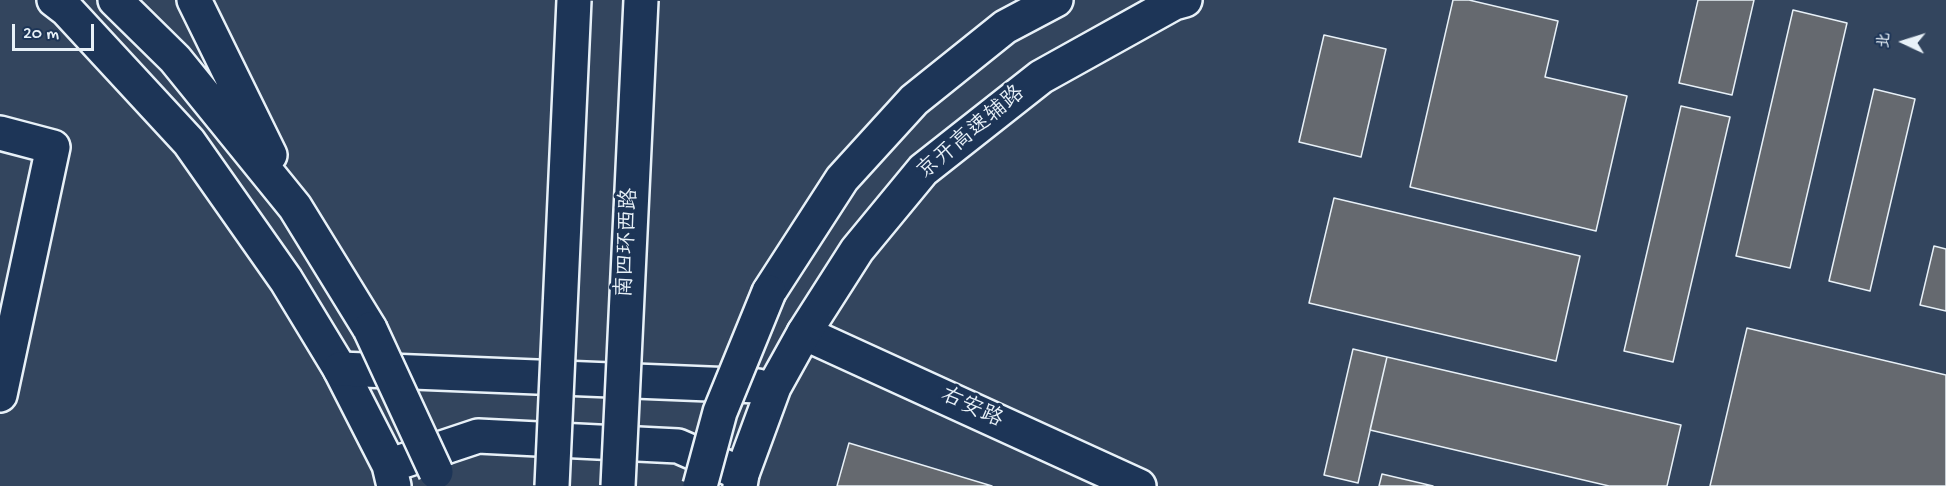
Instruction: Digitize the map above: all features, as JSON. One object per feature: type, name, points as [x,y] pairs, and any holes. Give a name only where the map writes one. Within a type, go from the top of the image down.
[{"type":"main road","points":[[54,0],[67,10],[189,142],[286,280],[340,369],[391,476],[478,436],[678,446],[741,480],[774,387],[340,369]]},
{"type":"main road","points":[[115,0],[175,58],[295,207]]},
{"type":"main road","points":[[194,0],[295,207],[370,329],[438,479]]},
{"type":"main road","points":[[552,486],[574,0]]},
{"type":"main road","name":"南四环西路","points":[[618,486],[641,0]]},
{"type":"main road","points":[[700,486],[720,412],[769,292],[842,179],[914,100],[1005,27],[1056,0]]},
{"type":"main road","name":"京开高速辅路","points":[[774,387],[804,333],[857,250],[923,170],[1041,77],[1174,3],[1185,0]]},
{"type":"main road","points":[[0,133],[53,147],[0,395]]},
{"type":"main road","name":"右安路","points":[[804,333],[1139,486]]},
{"type":"building","points":[[1453,0],[1469,0],[1558,21],[1545,77],[1627,96],[1596,231],[1410,187]]},
{"type":"building","points":[[1698,0],[1754,0],[1732,95],[1679,83]]},
{"type":"building","points":[[1793,10],[1847,23],[1790,268],[1736,256]]},
{"type":"building","points":[[1324,35],[1386,49],[1361,157],[1299,142]]},
{"type":"building","points":[[1874,89],[1915,99],[1870,291],[1829,281]]},
{"type":"building","points":[[1681,106],[1730,117],[1673,362],[1624,351]]},
{"type":"building","points":[[1334,198],[1580,256],[1556,361],[1309,303]]},
{"type":"building","points":[[1934,246],[1946,249],[1946,311],[1920,305]]},
{"type":"building","points":[[1747,328],[1946,375],[1946,486],[1710,486]]},
{"type":"building","points":[[1353,349],[1387,357],[1358,483],[1324,475]]},
{"type":"building","points":[[1387,357],[1681,425],[1667,486],[1609,486],[1370,430]]},
{"type":"building","points":[[849,443],[992,486],[837,486]]},
{"type":"building","points":[[1382,474],[1433,486],[1379,486]]}]
